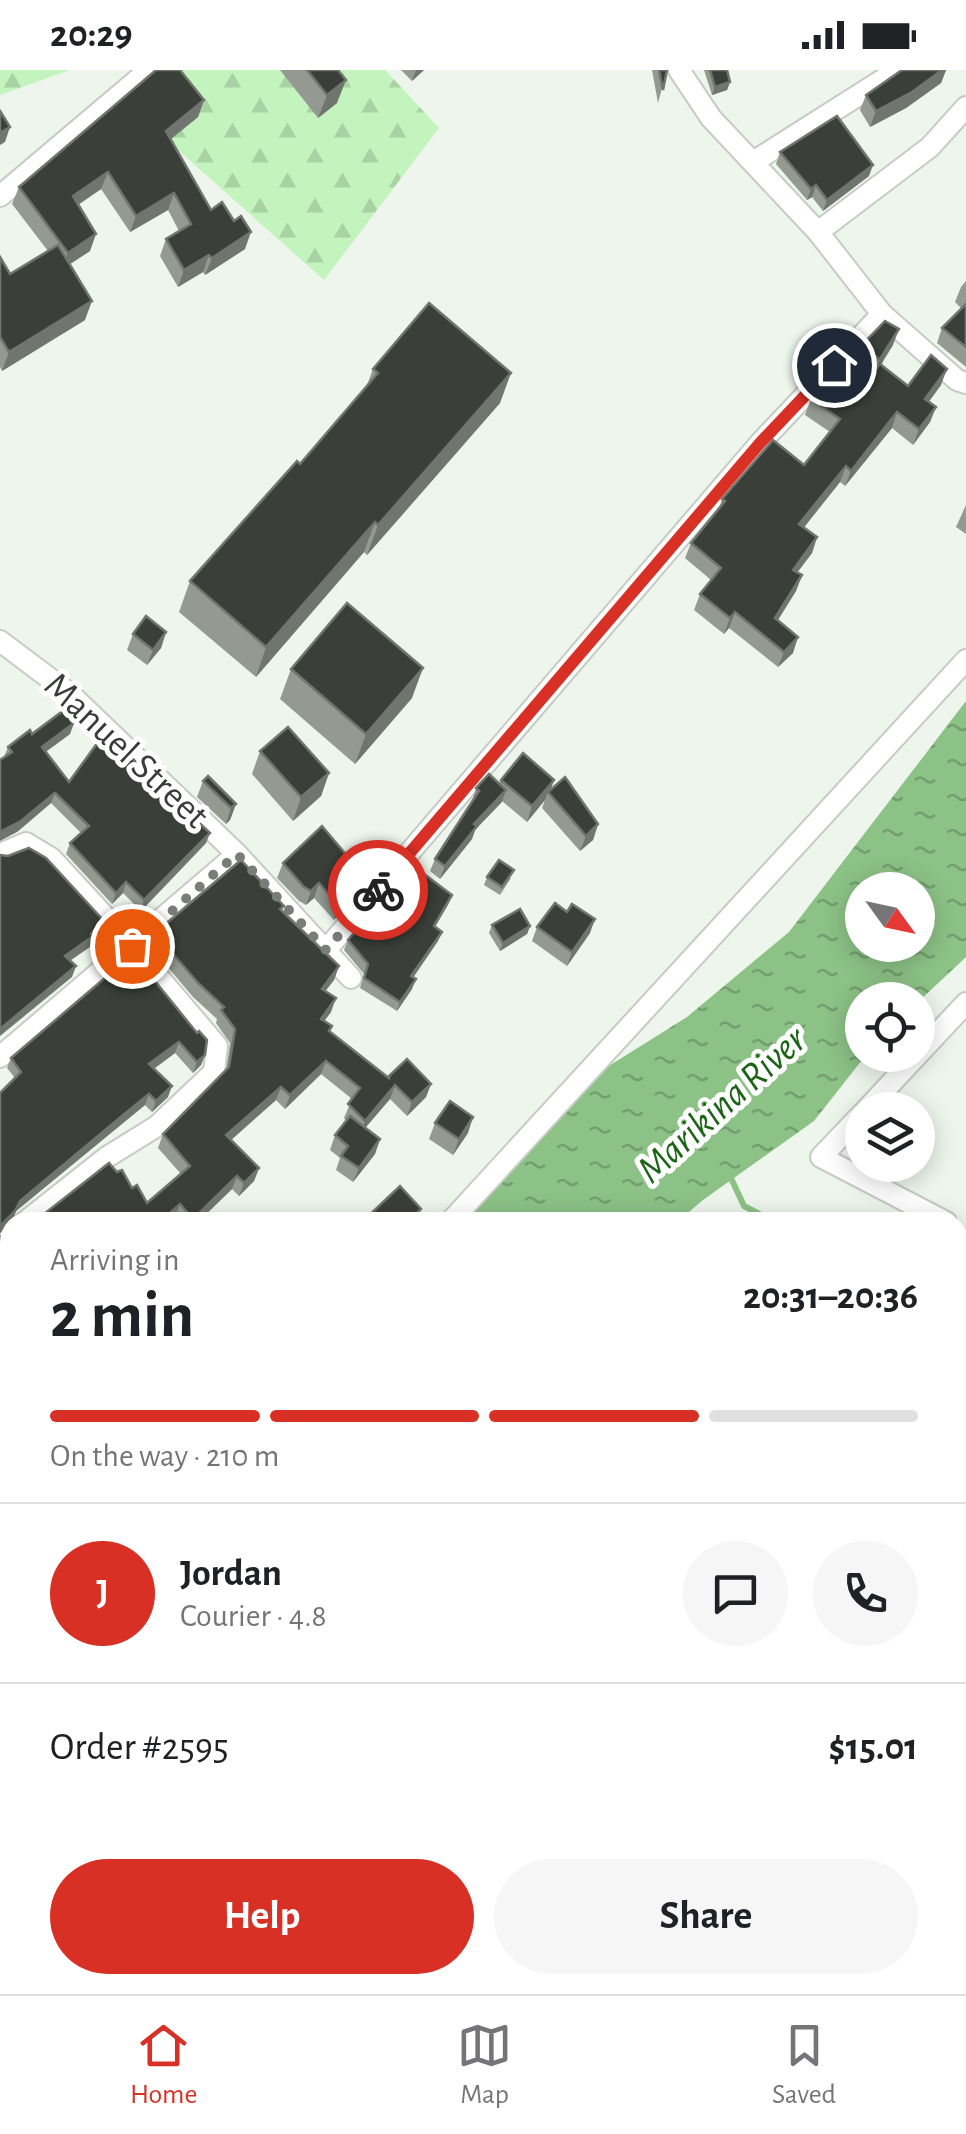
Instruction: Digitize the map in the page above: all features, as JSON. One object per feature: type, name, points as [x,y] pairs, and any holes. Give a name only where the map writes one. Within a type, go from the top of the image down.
[{"type":"street","points":[[0,196],[149,70]]},
{"type":"street","points":[[680,70],[711,118],[818,232],[882,314],[961,381]]},
{"type":"street","points":[[753,162],[898,70]]},
{"type":"street","points":[[818,232],[930,147],[966,108]]},
{"type":"street","points":[[326,950],[761,442],[882,314]]},
{"type":"street","name":"Manuel Street","points":[[5,653],[69,693],[237,854],[350,978]]},
{"type":"street","points":[[459,1212],[966,660]]},
{"type":"street","points":[[0,854],[26,843],[52,858],[217,1046],[214,1072],[156,1126],[107,1157],[38,1212]]},
{"type":"street","points":[[0,1057],[237,854]]},
{"type":"street","points":[[883,1092],[966,1003]]},
{"type":"street","points":[[845,1132],[822,1157],[845,1169]]},
{"type":"street","points":[[870,1182],[927,1212]]},
{"type":"green space","points":[[0,70],[70,70],[0,95]]},
{"type":"green space","points":[[159,70],[385,70],[439,128],[324,280],[124,102]]},
{"type":"water","name":"Marikina River","points":[[966,701],[966,957],[935,986],[935,982],[845,982],[845,1072],[853,1072],[814,1121],[689,1212],[471,1212],[596,1074],[687,1017],[789,932]]},
{"type":"building","points":[[156,70],[180,70],[204,100],[166,131],[211,210],[222,202],[234,221],[241,216],[251,232],[212,258],[209,255],[184,270],[166,239],[191,224],[174,193],[136,216],[108,172],[73,196],[96,234],[68,253],[19,187]]},
{"type":"building","points":[[307,70],[338,70],[346,80],[327,95]]},
{"type":"building","points":[[659,70],[667,70],[663,90]]},
{"type":"building","points":[[710,70],[727,70],[730,82],[715,87]]},
{"type":"building","points":[[902,70],[942,70],[876,111],[866,95]]},
{"type":"building","points":[[0,111],[10,127],[0,133]]},
{"type":"building","points":[[837,116],[873,165],[827,200],[816,185],[811,189],[780,152]]},
{"type":"building","points":[[58,245],[92,301],[9,352],[0,337],[0,257],[10,274]]},
{"type":"building","points":[[429,303],[511,373],[266,647],[190,581],[297,461],[300,464],[378,373],[373,369]]},
{"type":"building","points":[[966,304],[966,347],[942,328]]},
{"type":"building","points":[[885,321],[899,329],[880,359],[860,347]]},
{"type":"building","points":[[931,355],[947,369],[925,399],[936,407],[919,429],[897,412],[851,471],[846,466],[799,524],[817,537],[793,570],[802,575],[775,618],[798,637],[784,652],[735,612],[730,618],[700,594],[721,568],[691,543],[725,501],[722,499],[773,440],[804,465],[840,419],[811,399],[835,375],[859,392],[880,364],[908,386]]},
{"type":"building","points":[[347,603],[423,668],[366,734],[291,669]]},
{"type":"building","points":[[146,616],[166,632],[153,650],[133,634]]},
{"type":"building","points":[[64,710],[74,723],[42,747],[69,782],[101,738],[103,741],[109,736],[210,833],[144,900],[126,882],[116,893],[70,843],[89,826],[55,793],[21,821],[0,832],[0,760],[12,752],[8,747]]},
{"type":"building","points":[[288,727],[329,773],[301,797],[260,751]]},
{"type":"building","points":[[523,753],[554,780],[532,806],[501,780]]},
{"type":"building","points":[[489,774],[506,790],[474,824],[477,826],[445,866],[435,859],[479,791],[476,788]]},
{"type":"building","points":[[208,776],[236,804],[231,808],[203,781]]},
{"type":"building","points":[[565,777],[598,824],[586,836],[548,792]]},
{"type":"building","points":[[322,826],[364,876],[339,905],[319,883],[311,891],[304,887],[283,863]]},
{"type":"building","points":[[29,848],[46,858],[104,921],[93,936],[65,956],[76,966],[0,1029],[0,855]]},
{"type":"building","points":[[241,860],[284,906],[280,909],[339,966],[322,989],[336,998],[321,1019],[332,1026],[329,1031],[390,1079],[407,1059],[431,1084],[412,1102],[395,1085],[365,1121],[348,1104],[360,1088],[326,1061],[290,1095],[281,1087],[226,1135],[259,1168],[244,1183],[237,1176],[200,1212],[187,1212],[180,1204],[171,1212],[47,1212],[109,1163],[117,1172],[122,1170],[132,1188],[137,1185],[147,1203],[190,1166],[163,1134],[229,1067],[235,1029],[221,1010],[224,1007],[155,933]]},
{"type":"building","points":[[499,860],[514,870],[502,887],[487,877]]},
{"type":"building","points":[[412,865],[452,895],[434,926],[442,932],[411,976],[416,979],[400,1002],[364,978],[368,964],[348,940]]},
{"type":"building","points":[[555,903],[567,912],[572,904],[595,919],[572,952],[537,927]]},
{"type":"building","points":[[520,909],[530,926],[503,943],[492,925]]},
{"type":"building","points":[[133,954],[197,1033],[207,1040],[205,1055],[197,1062],[179,1042],[149,1064],[172,1086],[156,1101],[149,1094],[20,1201],[14,1212],[0,1212],[0,1093],[21,1072],[11,1058]]},
{"type":"building","points":[[450,1101],[473,1117],[459,1139],[435,1123]]},
{"type":"building","points":[[350,1116],[380,1139],[359,1168],[341,1156],[348,1146],[335,1135]]},
{"type":"building","points":[[400,1186],[421,1209],[418,1212],[373,1212]]},
{"type":"waterway","points":[[730,1176],[744,1206],[756,1212]]},
{"type":"way so far","points":[[132,946],[237,854],[326,950],[378,890]]},
{"type":"route","points":[[378,890],[761,442],[834,365]]}]
